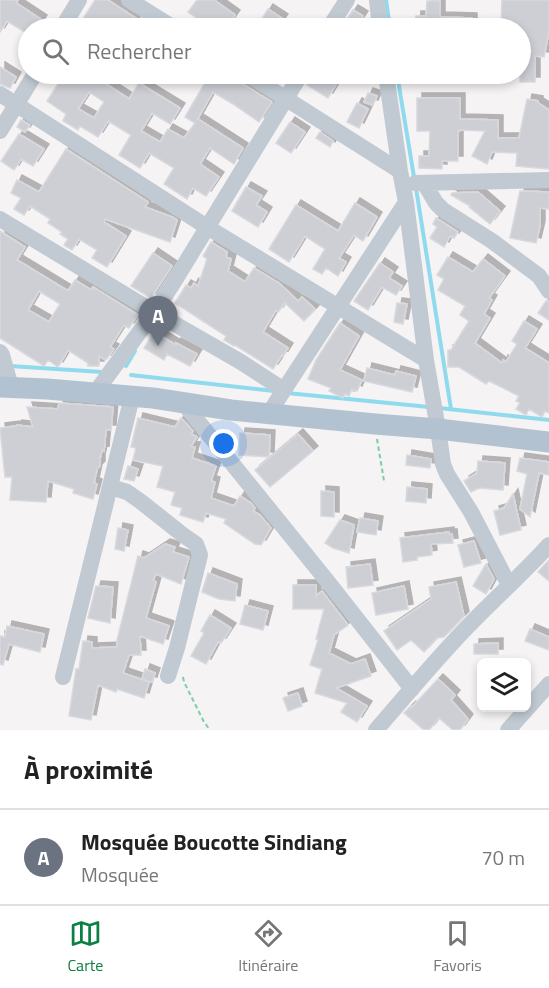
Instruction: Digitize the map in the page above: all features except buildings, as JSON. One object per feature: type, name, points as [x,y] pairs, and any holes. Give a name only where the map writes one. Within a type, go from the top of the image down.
[{"type":"main road","points":[[6,387],[153,398],[184,404],[549,442]]},
{"type":"street","points":[[68,18],[79,0]]},
{"type":"street","points":[[129,0],[158,18]]},
{"type":"street","points":[[335,18],[347,0]]},
{"type":"street","points":[[376,3],[378,18]]},
{"type":"street","points":[[0,131],[29,84]]},
{"type":"street","points":[[263,84],[401,177],[424,183],[549,180]]},
{"type":"street","points":[[95,393],[154,312],[295,84]]},
{"type":"street","points":[[387,84],[443,464],[509,585]]},
{"type":"street","points":[[0,94],[207,226],[426,360]]},
{"type":"street","points":[[424,183],[443,210],[544,275],[549,291]]},
{"type":"street","points":[[268,413],[406,202]]},
{"type":"street","points":[[0,219],[284,390]]},
{"type":"street","points":[[0,352],[6,387]]},
{"type":"street","points":[[63,677],[132,397]]},
{"type":"street","points":[[184,404],[412,689]]},
{"type":"street","points":[[111,487],[127,492],[196,544],[200,555],[168,676]]},
{"type":"street","points":[[376,730],[456,639],[527,570],[549,545]]},
{"type":"street","points":[[508,730],[549,684]]},
{"type":"path","points":[[375,424],[384,481]]},
{"type":"path","points":[[177,648],[184,682],[210,730]]},
{"type":"waterway","points":[[386,0],[389,18]]},
{"type":"waterway","points":[[399,84],[414,177]]},
{"type":"waterway","points":[[416,188],[451,409]]},
{"type":"waterway","points":[[126,366],[135,351]]},
{"type":"waterway","points":[[10,366],[102,372]]},
{"type":"waterway","points":[[131,375],[274,391]]},
{"type":"waterway","points":[[287,393],[429,407]]},
{"type":"waterway","points":[[439,408],[549,420]]},
{"type":"place","name":"Mosquée Boucotte Sindiang","points":[[158,346]]}]
